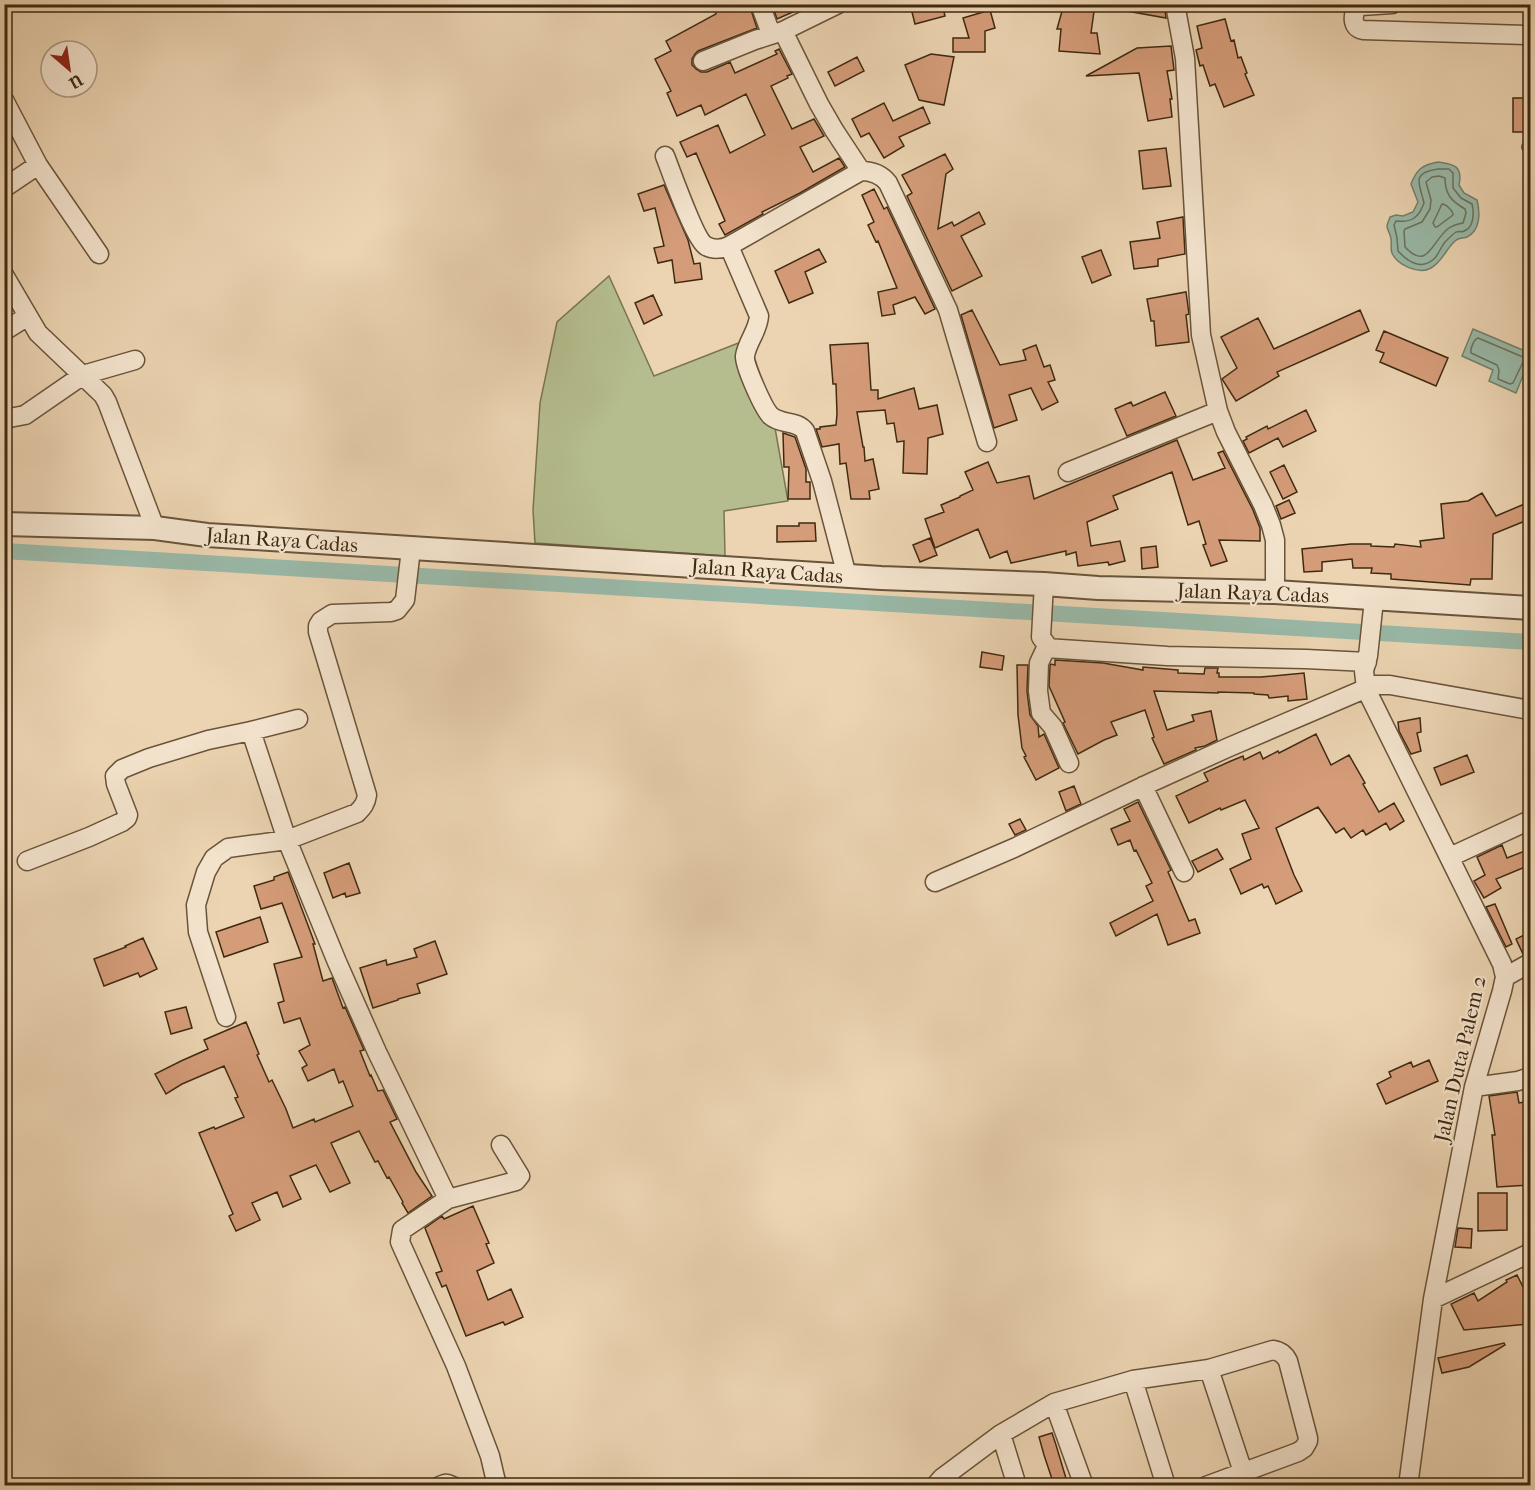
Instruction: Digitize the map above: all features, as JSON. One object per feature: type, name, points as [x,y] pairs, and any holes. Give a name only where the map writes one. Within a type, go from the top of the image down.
[{"type":"street","points":[[760,4],[834,130],[861,171]]},
{"type":"street","points":[[703,61],[777,32],[838,4]]},
{"type":"street","points":[[1175,4],[1185,58],[1201,335],[1218,411],[1271,525],[1275,540],[1275,592]]},
{"type":"street","points":[[1392,4],[1357,8],[1354,14],[1355,25],[1364,30],[1530,35]]},
{"type":"street","points":[[4,100],[38,165],[99,254]]},
{"type":"street","points":[[665,156],[690,219],[703,243],[715,249],[729,246],[861,171],[875,173],[884,178],[948,310],[987,442]]},
{"type":"street","points":[[4,188],[38,165]]},
{"type":"street","points":[[729,246],[759,316],[758,325],[746,353],[746,363],[769,414],[781,422],[800,425],[805,431],[822,481],[847,576]]},
{"type":"street","points":[[4,275],[38,333],[100,391],[107,402],[155,528]]},
{"type":"street","points":[[4,331],[28,316]]},
{"type":"street","points":[[4,419],[25,415],[82,375],[135,360]]},
{"type":"street","points":[[1068,472],[1218,411]]},
{"type":"street","name":"Jalan Raya Cadas","points":[[4,525],[155,528],[207,535],[410,553],[847,576],[1043,590],[1098,588],[1275,592],[1374,604],[1530,608]]},
{"type":"street","points":[[226,1017],[198,932],[196,905],[206,872],[214,858],[228,848],[287,840],[357,813],[363,808],[367,795],[318,627],[321,621],[332,614],[397,610],[405,600],[410,553]]},
{"type":"street","points":[[1043,590],[1044,642],[1038,691],[1041,713],[1053,727],[1070,763]]},
{"type":"street","points":[[1374,604],[1366,669],[1374,685],[1390,685],[1530,710]]},
{"type":"street","points":[[1044,642],[1167,656],[1306,659],[1366,669]]},
{"type":"street","points":[[935,882],[1227,748],[1366,669]]},
{"type":"street","name":"Jalan Duta Palem 2","points":[[1366,669],[1449,857],[1502,964],[1505,977],[1474,1087],[1433,1299],[1408,1485]]},
{"type":"street","points":[[27,861],[89,837],[127,818],[115,776],[122,769],[208,740],[298,719]]},
{"type":"street","points":[[251,731],[287,840],[337,962],[376,1052],[448,1199]]},
{"type":"street","points":[[1143,786],[1184,872]]},
{"type":"street","points":[[1449,857],[1530,820]]},
{"type":"street","points":[[1505,977],[1530,963]]},
{"type":"street","points":[[1474,1087],[1518,1081],[1530,1077]]},
{"type":"street","points":[[497,1485],[490,1456],[456,1366],[400,1242],[402,1230],[448,1199],[516,1181],[520,1176],[501,1145]]},
{"type":"street","points":[[1433,1299],[1530,1254]]},
{"type":"street","points":[[935,1485],[1001,1434],[1054,1403],[1134,1380],[1209,1369],[1273,1350],[1281,1353],[1288,1361],[1308,1442],[1298,1452],[1206,1485]]},
{"type":"street","points":[[1209,1369],[1243,1472]]},
{"type":"street","points":[[1134,1380],[1167,1485]]},
{"type":"street","points":[[1054,1403],[1084,1485]]},
{"type":"street","points":[[1001,1434],[1017,1485]]},
{"type":"lane","points":[[430,1485],[447,1479],[461,1485]]},
{"type":"green space","points":[[609,276],[654,376],[741,342],[772,411],[788,501],[724,511],[725,556],[535,543],[533,510],[540,403],[557,322]]},
{"type":"water","points":[[1438,162],[1456,167],[1460,174],[1459,185],[1464,193],[1477,200],[1479,210],[1477,225],[1472,234],[1455,241],[1431,268],[1421,270],[1409,268],[1403,265],[1391,251],[1391,237],[1387,225],[1390,217],[1413,212],[1418,202],[1411,184],[1413,179],[1421,168]]},
{"type":"water","points":[[1473,329],[1530,353],[1516,393],[1489,381],[1493,370],[1462,356]]},
{"type":"building","points":[[712,4],[749,4],[757,28],[698,51],[692,59],[692,65],[701,72],[707,72],[730,62],[735,73],[777,54],[775,51],[779,49],[792,74],[771,86],[792,129],[814,119],[824,136],[800,147],[813,172],[839,158],[845,167],[725,235],[719,224],[725,221],[696,153],[687,157],[680,142],[718,125],[730,153],[765,135],[746,94],[705,115],[701,105],[677,116],[667,93],[671,91],[655,59],[671,51],[666,41],[716,14]]},
{"type":"building","points":[[772,4],[811,4],[777,19]]},
{"type":"building","points":[[910,4],[942,4],[945,16],[915,24]]},
{"type":"building","points":[[1064,4],[1095,4],[1091,33],[1097,33],[1100,54],[1059,51],[1061,29],[1057,29]]},
{"type":"building","points":[[1127,4],[1164,4],[1166,18],[1127,11]]},
{"type":"building","points":[[990,10],[995,28],[985,31],[985,52],[953,52],[953,38],[969,38],[963,18]]},
{"type":"building","points":[[1225,19],[1231,41],[1234,40],[1238,58],[1241,57],[1254,95],[1224,107],[1215,84],[1210,86],[1203,65],[1200,66],[1196,50],[1202,48],[1197,26]]},
{"type":"building","points":[[1171,46],[1174,70],[1167,71],[1172,99],[1170,99],[1172,117],[1148,121],[1139,73],[1086,76],[1137,48]]},
{"type":"building","points":[[931,54],[954,57],[944,105],[919,100],[905,65]]},
{"type":"building","points":[[857,57],[864,71],[835,86],[828,72]]},
{"type":"building","points":[[1513,98],[1530,98],[1530,132],[1513,132]]},
{"type":"building","points":[[884,103],[893,121],[923,107],[930,123],[899,137],[904,146],[884,158],[869,133],[861,137],[852,119]]},
{"type":"building","points":[[1166,148],[1171,186],[1143,189],[1139,151]]},
{"type":"building","points":[[945,154],[953,169],[946,174],[938,229],[952,222],[954,226],[979,212],[985,224],[961,236],[982,276],[952,291],[907,196],[912,193],[902,175]]},
{"type":"building","points":[[664,185],[688,240],[694,264],[700,263],[702,279],[675,283],[672,260],[658,263],[654,248],[664,246],[655,208],[644,211],[638,194]]},
{"type":"building","points":[[874,189],[884,209],[887,207],[935,309],[925,314],[915,297],[893,305],[895,314],[882,316],[878,292],[897,288],[878,241],[876,242],[868,225],[874,222],[862,195]]},
{"type":"building","points":[[1183,217],[1185,254],[1158,259],[1158,266],[1134,269],[1130,242],[1160,238],[1157,222]]},
{"type":"building","points":[[819,249],[826,262],[805,272],[813,293],[789,303],[775,271]]},
{"type":"building","points":[[1101,250],[1111,275],[1092,283],[1082,257]]},
{"type":"building","points":[[1186,292],[1189,342],[1156,346],[1154,321],[1151,321],[1147,299]]},
{"type":"building","points":[[653,295],[662,315],[644,324],[635,303]]},
{"type":"building","points":[[972,310],[1000,365],[1026,360],[1023,350],[1036,345],[1044,367],[1050,365],[1055,380],[1048,382],[1058,402],[1042,410],[1031,388],[1009,395],[1017,420],[994,428],[961,315]]},
{"type":"building","points":[[1360,310],[1369,331],[1277,372],[1279,376],[1236,401],[1222,379],[1237,368],[1221,337],[1258,318],[1274,349]]},
{"type":"building","points":[[1384,331],[1448,358],[1436,386],[1380,362],[1384,353],[1376,350]]},
{"type":"building","points":[[868,343],[871,390],[878,390],[878,399],[914,388],[919,409],[937,405],[943,434],[928,438],[927,474],[903,473],[904,441],[897,442],[894,423],[887,424],[885,410],[857,412],[865,461],[873,459],[879,489],[869,491],[870,499],[851,499],[846,463],[840,464],[839,444],[822,447],[816,429],[836,425],[836,384],[833,384],[830,345]]},
{"type":"building","points":[[1165,392],[1176,416],[1127,436],[1115,409],[1131,402],[1133,406]]},
{"type":"building","points":[[1306,410],[1316,431],[1283,447],[1278,438],[1249,453],[1243,441],[1247,439],[1246,437]]},
{"type":"building","points":[[783,433],[795,437],[806,469],[806,482],[810,482],[810,499],[788,499],[789,467],[784,467]]},
{"type":"building","points":[[1177,440],[1193,480],[1225,468],[1218,453],[1223,451],[1253,510],[1260,528],[1260,541],[1219,540],[1227,561],[1211,566],[1203,545],[1206,544],[1199,521],[1188,525],[1172,472],[1113,496],[1118,509],[1087,522],[1091,546],[1120,541],[1125,561],[1109,565],[1108,562],[1078,566],[1076,552],[1066,555],[1066,551],[1011,563],[1007,551],[990,558],[978,529],[935,548],[925,519],[944,512],[941,505],[973,490],[965,472],[988,462],[997,483],[1029,476],[1034,499]]},
{"type":"building","points":[[1284,465],[1297,492],[1283,499],[1270,472]]},
{"type":"building","points":[[1482,493],[1496,516],[1527,503],[1530,512],[1530,519],[1493,534],[1492,579],[1471,579],[1470,585],[1391,579],[1391,574],[1371,573],[1372,568],[1353,568],[1352,559],[1322,562],[1322,571],[1304,572],[1302,549],[1351,544],[1394,547],[1395,544],[1421,547],[1420,541],[1444,538],[1441,504],[1468,501]]},
{"type":"building","points":[[1289,500],[1295,513],[1281,519],[1276,506]]},
{"type":"building","points":[[799,523],[815,523],[816,541],[777,542],[777,526],[799,526]]},
{"type":"building","points":[[930,538],[937,555],[920,562],[913,545]]},
{"type":"building","points":[[1156,546],[1158,567],[1142,569],[1141,548]]},
{"type":"building","points":[[982,652],[1004,656],[1002,670],[980,667]]},
{"type":"building","points":[[1055,660],[1103,663],[1143,670],[1143,667],[1178,670],[1178,673],[1204,674],[1205,668],[1218,668],[1219,677],[1261,677],[1304,673],[1307,699],[1288,701],[1288,696],[1269,698],[1268,695],[1254,693],[1154,691],[1167,730],[1194,721],[1192,715],[1211,711],[1217,740],[1164,764],[1152,738],[1154,737],[1145,710],[1111,722],[1117,735],[1078,754],[1049,686],[1050,666],[1055,665]]},
{"type":"building","points":[[1017,665],[1028,665],[1027,691],[1030,715],[1038,726],[1039,737],[1044,734],[1059,768],[1036,780],[1022,748],[1018,715]]},
{"type":"building","points":[[1420,718],[1421,732],[1417,733],[1421,751],[1411,754],[1399,731],[1398,722]]},
{"type":"building","points":[[1316,734],[1331,765],[1349,755],[1379,812],[1394,803],[1404,821],[1390,830],[1386,823],[1366,835],[1363,830],[1351,838],[1344,828],[1336,833],[1318,807],[1276,828],[1302,891],[1276,904],[1268,886],[1264,888],[1262,884],[1241,894],[1230,869],[1251,859],[1242,834],[1259,828],[1245,800],[1221,810],[1220,808],[1189,823],[1176,796],[1208,781],[1204,773],[1231,761],[1243,756],[1244,760],[1260,752],[1263,759]]},
{"type":"building","points":[[1467,755],[1474,772],[1441,785],[1434,768]]},
{"type":"building","points":[[1074,786],[1081,804],[1066,811],[1059,792]]},
{"type":"building","points":[[1138,802],[1171,870],[1168,872],[1189,921],[1195,919],[1200,933],[1168,945],[1157,914],[1116,936],[1110,923],[1153,901],[1146,886],[1152,883],[1136,850],[1134,851],[1130,840],[1118,845],[1111,829],[1130,821],[1124,809]]},
{"type":"building","points":[[1020,819],[1026,830],[1015,835],[1009,824]]},
{"type":"building","points":[[1502,845],[1507,858],[1530,849],[1530,865],[1496,879],[1501,888],[1484,898],[1474,881],[1485,875],[1477,857]]},
{"type":"building","points":[[1217,849],[1223,859],[1198,872],[1192,861]]},
{"type":"building","points":[[349,863],[360,893],[346,897],[345,893],[333,898],[324,873]]},
{"type":"building","points":[[288,872],[315,944],[313,944],[323,981],[332,978],[343,1008],[345,1007],[364,1050],[360,1051],[370,1076],[378,1091],[383,1090],[397,1119],[390,1122],[416,1172],[432,1196],[408,1213],[389,1177],[387,1178],[378,1161],[375,1162],[359,1131],[331,1143],[350,1183],[330,1192],[316,1165],[290,1176],[301,1199],[283,1207],[277,1192],[252,1203],[260,1220],[236,1231],[229,1216],[233,1214],[199,1133],[244,1117],[224,1066],[182,1084],[166,1094],[155,1074],[208,1049],[204,1040],[246,1022],[259,1054],[257,1055],[269,1082],[272,1080],[293,1128],[314,1119],[315,1122],[353,1106],[343,1081],[339,1083],[334,1069],[308,1081],[302,1068],[307,1065],[299,1051],[310,1045],[300,1018],[284,1023],[278,1003],[284,1001],[274,964],[302,957],[282,903],[261,909],[254,886],[274,880],[274,877]]},
{"type":"building","points":[[1495,904],[1512,944],[1506,947],[1486,907]]},
{"type":"building","points":[[260,917],[268,942],[224,957],[216,932]]},
{"type":"building","points":[[1530,932],[1530,952],[1523,954],[1516,939]]},
{"type":"building","points":[[143,938],[157,969],[140,977],[138,973],[104,986],[94,959]]},
{"type":"building","points":[[435,941],[447,974],[417,984],[420,993],[373,1008],[360,968],[386,960],[387,965],[417,957],[414,949]]},
{"type":"building","points":[[186,1007],[192,1028],[171,1034],[165,1012]]},
{"type":"building","points":[[1429,1060],[1438,1081],[1386,1104],[1377,1084],[1391,1077],[1389,1072],[1411,1062],[1413,1067]]},
{"type":"building","points":[[1517,1092],[1519,1103],[1530,1101],[1530,1157],[1526,1158],[1528,1185],[1497,1187],[1492,1135],[1495,1135],[1489,1096]]},
{"type":"building","points":[[1478,1193],[1507,1193],[1507,1230],[1478,1231]]},
{"type":"building","points":[[473,1206],[489,1243],[486,1244],[494,1263],[477,1271],[488,1300],[511,1289],[523,1317],[505,1325],[503,1322],[466,1336],[446,1285],[442,1287],[436,1273],[442,1271],[425,1228],[442,1216],[444,1219]]},
{"type":"building","points":[[1458,1228],[1472,1229],[1471,1248],[1455,1247]]},
{"type":"building","points":[[1517,1275],[1526,1293],[1530,1291],[1530,1324],[1464,1330],[1451,1304],[1474,1293],[1478,1301],[1507,1282],[1506,1280]]},
{"type":"building","points":[[1504,1343],[1505,1345],[1469,1367],[1442,1373],[1438,1358]]},
{"type":"building","points":[[1052,1433],[1068,1485],[1054,1485],[1044,1455],[1039,1437]]},
{"type":"waterway","points":[[4,551],[1530,642]]}]
